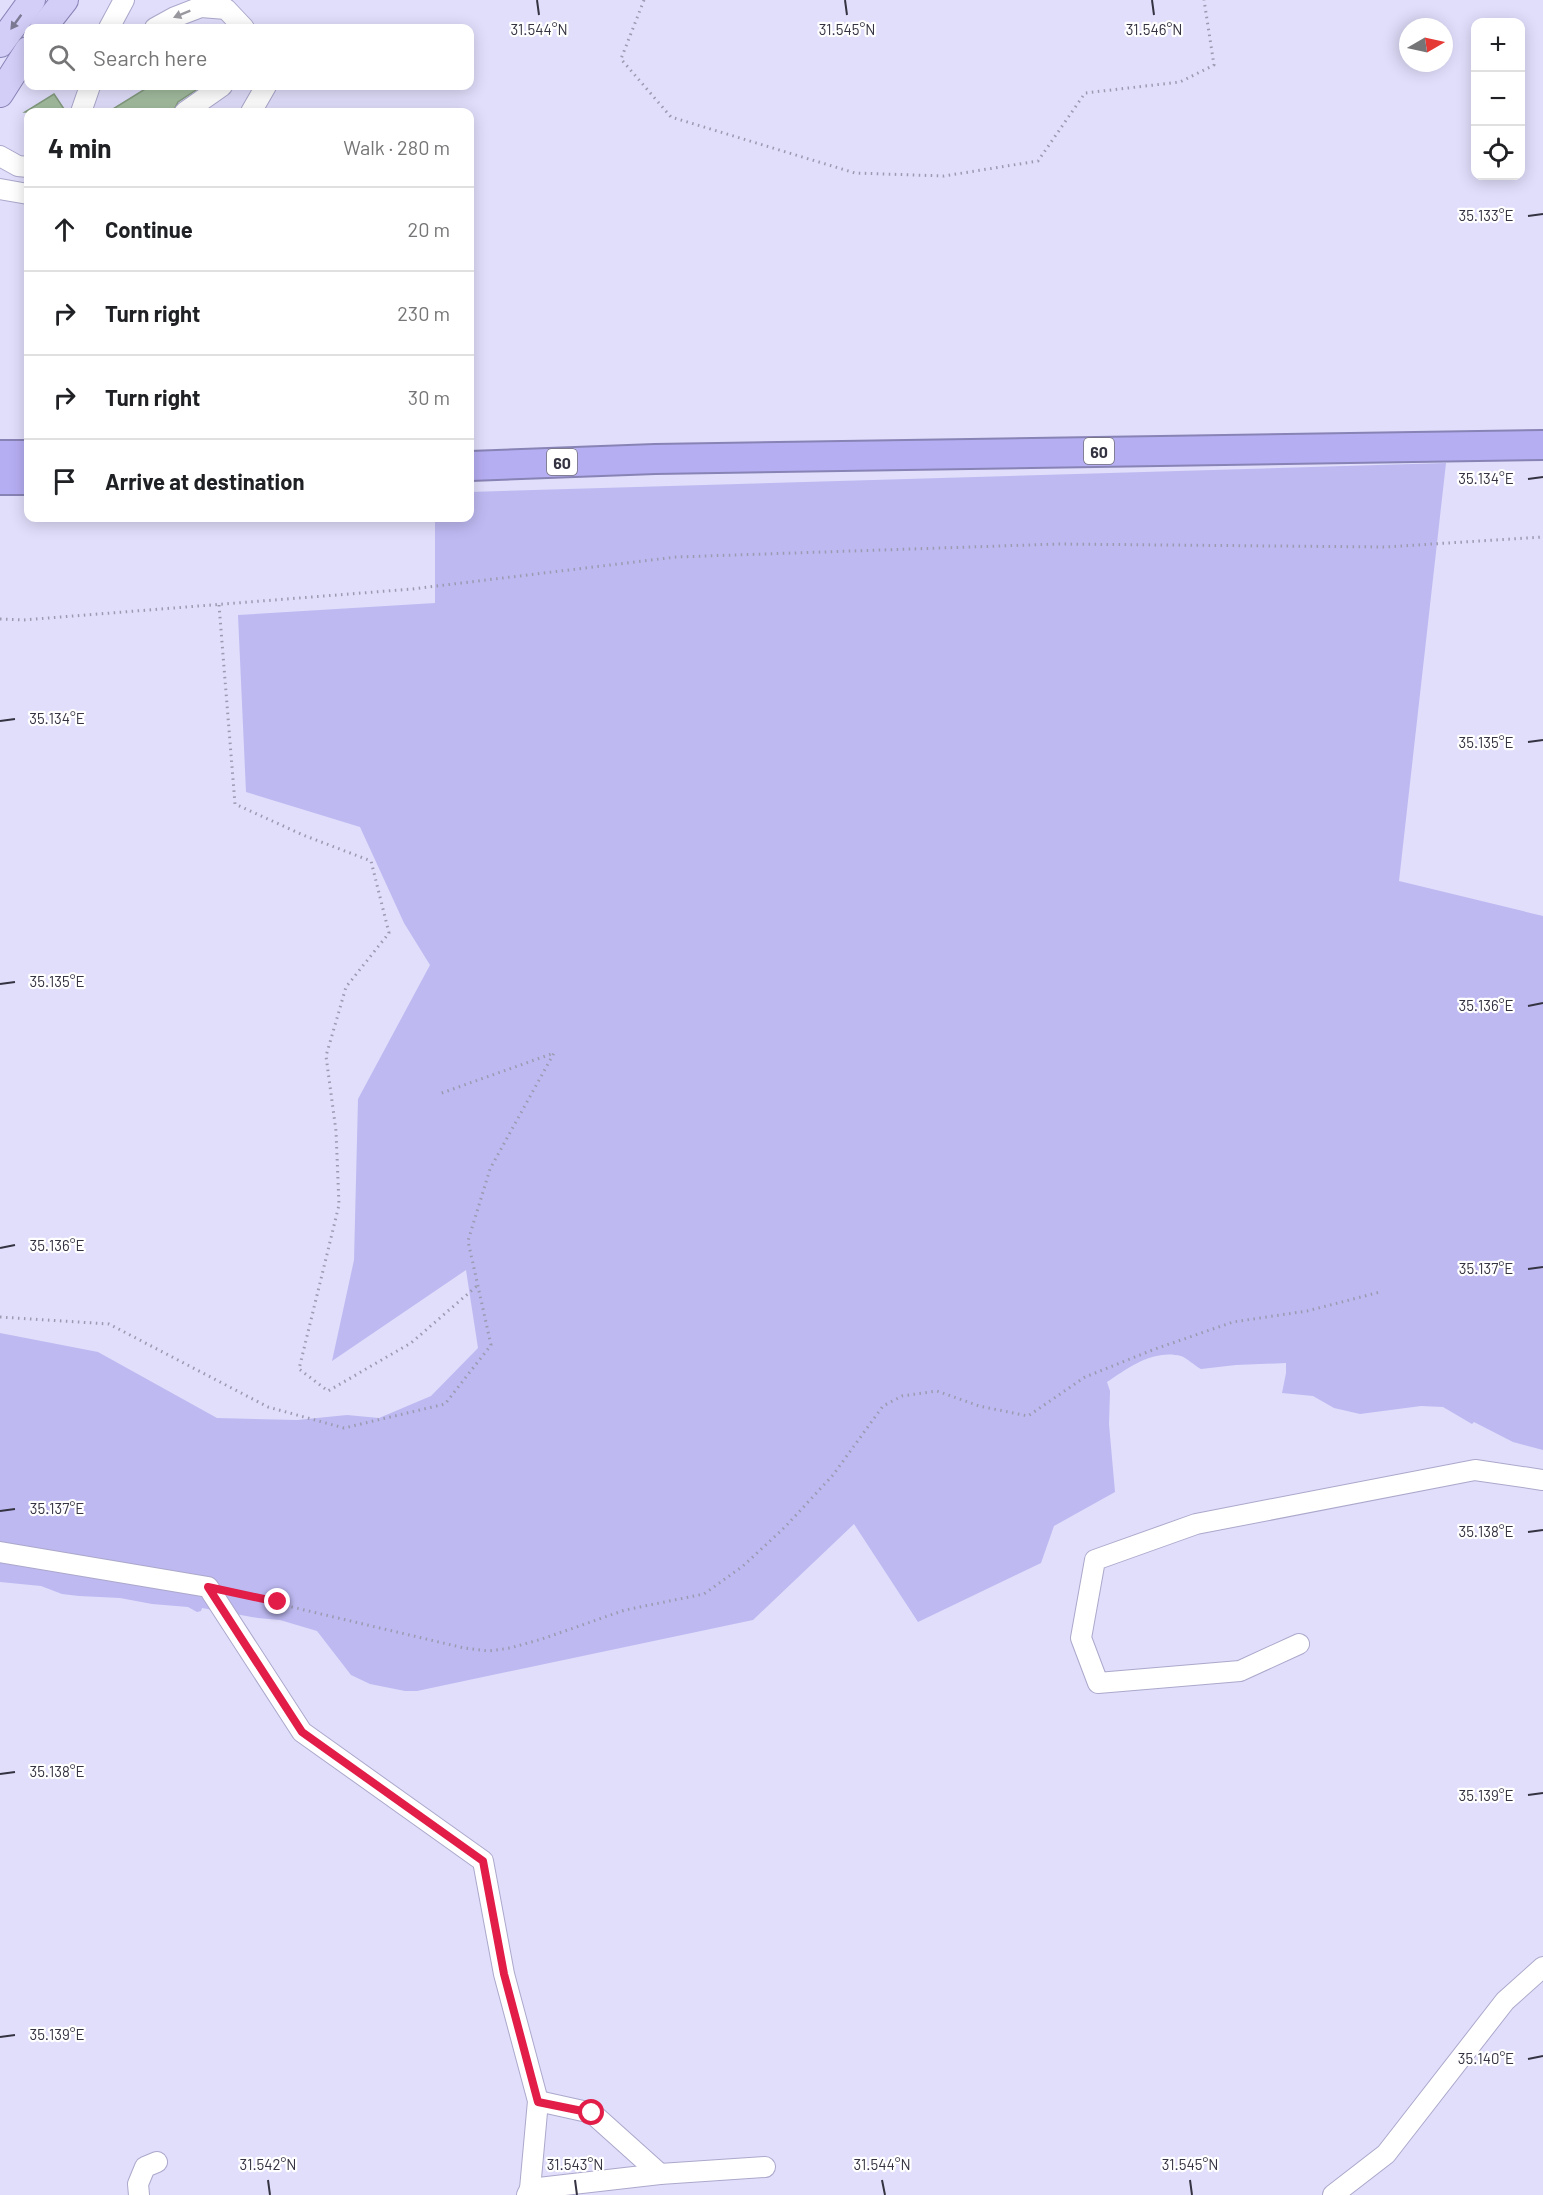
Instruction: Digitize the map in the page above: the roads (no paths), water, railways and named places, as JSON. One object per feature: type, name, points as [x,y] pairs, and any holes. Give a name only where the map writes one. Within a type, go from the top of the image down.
[{"type":"highway","name":"60","points":[[474,458],[655,459],[1543,445]]},
{"type":"highway","points":[[0,455],[24,455]]},
{"type":"highway","name":"60","points":[[474,466],[655,459]]},
{"type":"highway","points":[[0,480],[24,480]]},
{"type":"main road","points":[[0,44],[32,0]]},
{"type":"main road","points":[[46,24],[65,0]]},
{"type":"main road","points":[[0,94],[24,56]]},
{"type":"street","points":[[111,24],[124,0]]},
{"type":"street","points":[[223,0],[241,24]]},
{"type":"street","points":[[162,24],[175,16],[201,7],[226,9],[240,24]]},
{"type":"street","points":[[82,108],[88,90]]},
{"type":"street","points":[[90,90],[96,108]]},
{"type":"street","points":[[191,108],[216,90]]},
{"type":"street","points":[[254,108],[269,90]]},
{"type":"street","points":[[0,156],[18,166],[24,167]]},
{"type":"street","points":[[0,189],[24,193]]},
{"type":"street","points":[[1299,1644],[1240,1671],[1098,1683],[1081,1638],[1095,1560],[1196,1524],[1475,1470],[1543,1480]]},
{"type":"street","points":[[0,1552],[208,1587],[302,1732],[483,1861],[504,1974],[538,2102],[528,2192],[660,2174],[765,2167]]},
{"type":"street","points":[[1332,2195],[1386,2154],[1505,2001],[1543,1967]]},
{"type":"street","points":[[538,2102],[592,2113],[660,2174]]},
{"type":"street","points":[[139,2195],[138,2184],[146,2167],[157,2162]]}]
